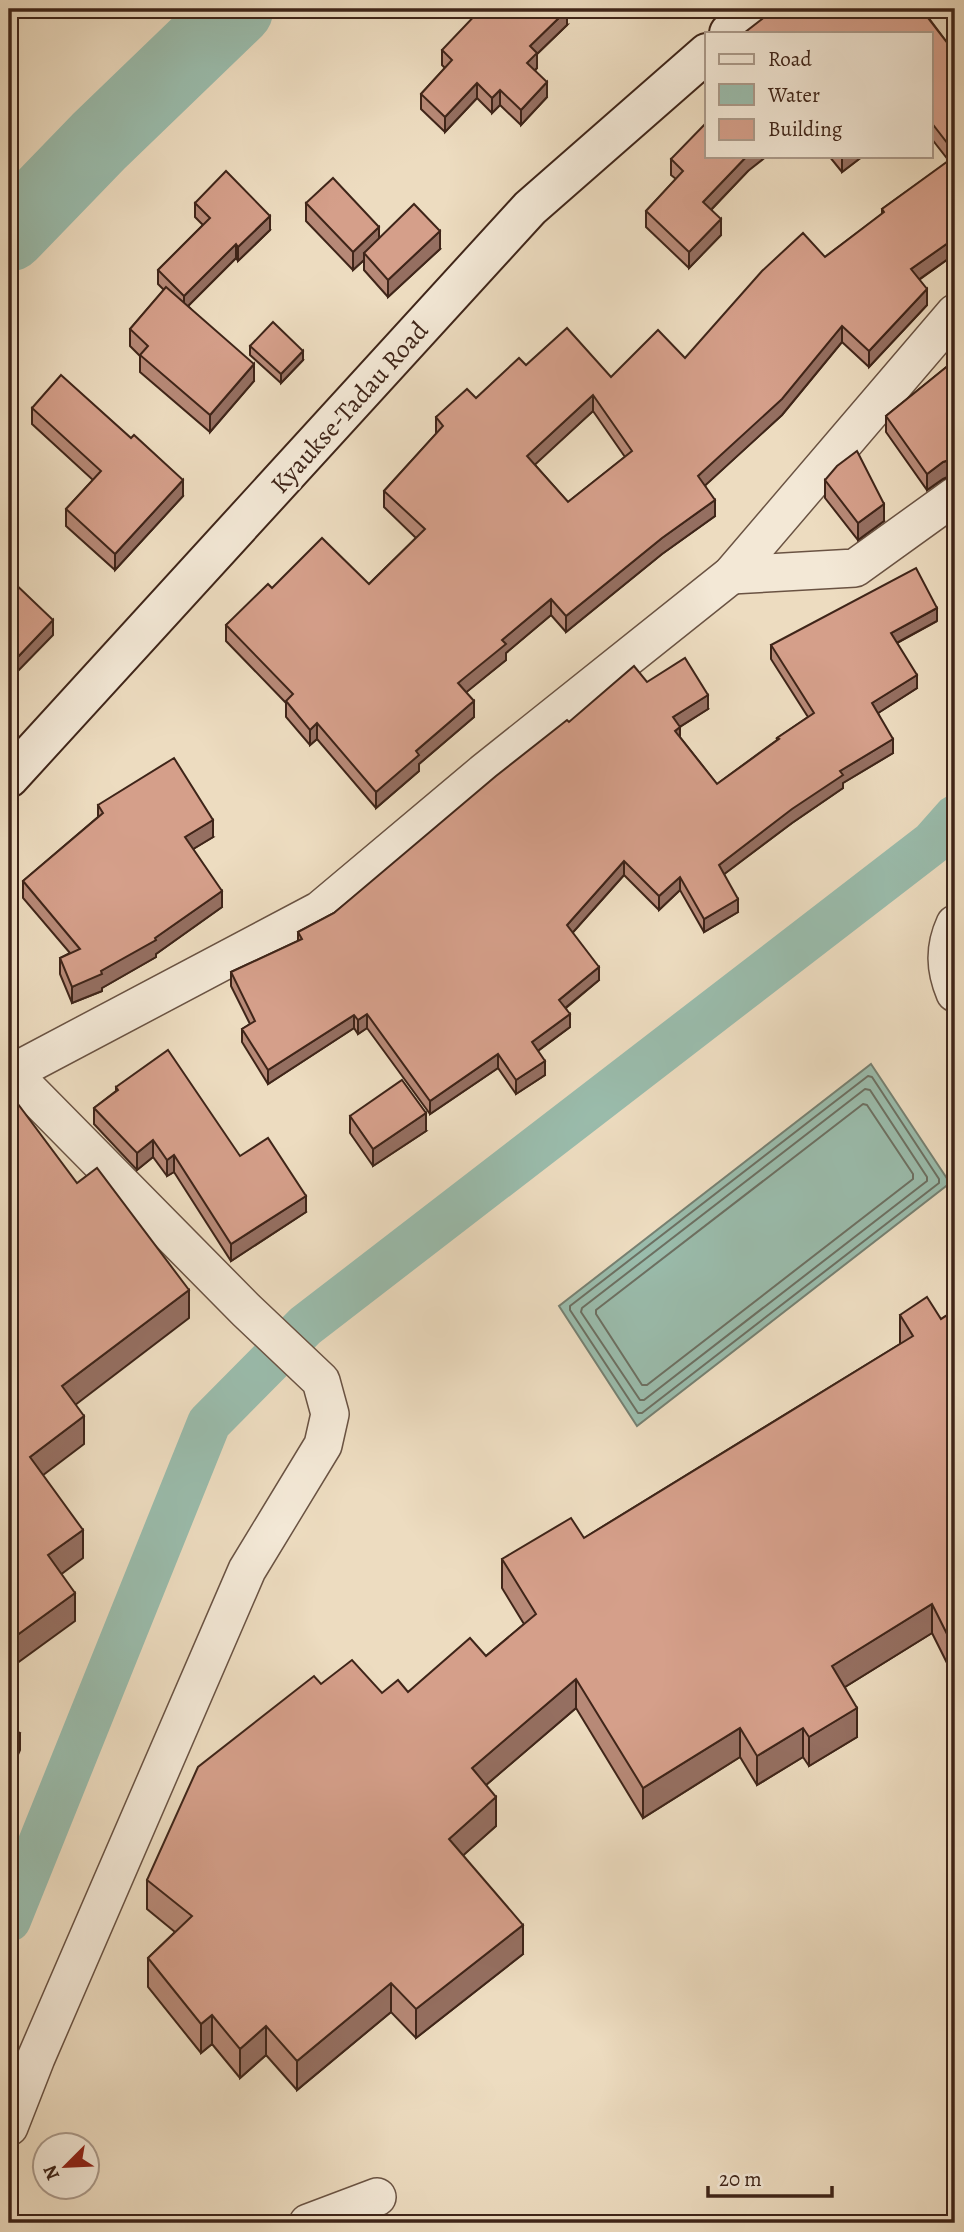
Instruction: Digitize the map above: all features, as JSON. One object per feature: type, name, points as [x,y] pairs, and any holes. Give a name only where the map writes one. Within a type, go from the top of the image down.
[{"type":"main road","points":[[730,32],[757,9]]},
{"type":"main road","name":"Kyaukse-Tadau Road","points":[[9,778],[530,208],[705,55]]},
{"type":"street","points":[[9,2127],[247,1570],[323,1445],[330,1414],[321,1381],[246,1310],[10,1071],[320,910],[483,773],[731,575],[955,313]]},
{"type":"street","points":[[731,575],[855,568],[955,496]]},
{"type":"street","points":[[955,924],[946,959],[949,979],[955,993]]},
{"type":"street","points":[[308,2223],[377,2197]]},
{"type":"water","points":[[871,1064],[950,1183],[637,1426],[559,1306]]},
{"type":"building","points":[[481,9],[567,10],[530,46],[537,53],[527,63],[547,82],[521,110],[500,90],[492,98],[477,83],[445,117],[421,94],[452,60],[442,50]]},
{"type":"building","points":[[775,9],[921,9],[955,53],[955,153],[932,123],[932,32],[745,32]]},
{"type":"building","points":[[705,124],[705,158],[745,158],[703,202],[721,219],[689,252],[646,211],[683,171],[671,159]]},
{"type":"building","points":[[955,156],[955,222],[948,226],[955,238],[911,269],[927,289],[869,351],[842,326],[782,399],[698,476],[715,500],[662,538],[566,616],[551,599],[502,640],[506,644],[458,683],[474,701],[416,751],[419,755],[376,792],[317,723],[310,730],[286,701],[293,694],[226,625],[268,584],[272,588],[322,538],[369,584],[425,529],[384,491],[443,426],[436,417],[467,389],[476,398],[519,358],[526,365],[567,328],[611,377],[658,330],[685,358],[762,271],[803,233],[825,257],[884,212],[882,209]],"holes":[[[593,395],[632,451],[568,502],[527,456]]]},
{"type":"building","points":[[226,171],[270,216],[238,247],[236,244],[184,296],[158,270],[210,218],[195,203]]},
{"type":"building","points":[[333,178],[379,227],[353,252],[306,203]]},
{"type":"building","points":[[414,204],[440,231],[388,280],[364,253]]},
{"type":"building","points":[[166,287],[254,364],[210,415],[140,355],[148,346],[130,329]]},
{"type":"building","points":[[273,322],[303,351],[281,374],[250,346]]},
{"type":"building","points":[[955,360],[955,459],[943,462],[927,474],[886,416]]},
{"type":"building","points":[[61,375],[131,438],[134,435],[183,480],[115,554],[66,509],[101,471],[32,408]]},
{"type":"building","points":[[857,451],[884,504],[858,523],[825,480],[837,466]]},
{"type":"building","points":[[916,568],[937,608],[891,633],[917,675],[872,703],[893,739],[840,771],[843,775],[792,809],[719,865],[738,899],[704,919],[680,877],[659,896],[624,861],[567,925],[599,967],[559,1000],[570,1014],[532,1042],[545,1061],[516,1080],[498,1054],[430,1101],[367,1014],[358,1020],[354,1015],[268,1070],[242,1029],[255,1021],[231,972],[302,939],[298,932],[334,913],[496,776],[567,720],[569,722],[634,666],[647,682],[685,658],[708,695],[673,717],[680,727],[675,731],[717,784],[814,713],[771,645]]},
{"type":"building","points":[[9,578],[53,620],[14,661],[9,670]]},
{"type":"building","points":[[174,758],[213,820],[185,837],[222,891],[155,938],[156,940],[101,971],[102,974],[72,987],[60,958],[80,949],[23,881],[103,813],[98,805]]},
{"type":"building","points":[[168,1050],[240,1156],[268,1138],[306,1196],[231,1244],[174,1155],[167,1160],[153,1140],[137,1153],[94,1108],[118,1090],[116,1087]]},
{"type":"building","points":[[402,1080],[426,1113],[373,1149],[350,1116]]},
{"type":"building","points":[[9,1092],[77,1183],[97,1168],[189,1290],[62,1386],[84,1416],[30,1457],[83,1530],[48,1555],[75,1593],[9,1641]]},
{"type":"building","points":[[927,1297],[941,1319],[955,1310],[955,1650],[932,1604],[832,1666],[857,1708],[809,1737],[803,1728],[757,1756],[740,1728],[643,1788],[576,1679],[472,1768],[496,1797],[449,1839],[523,1925],[416,2009],[391,1983],[297,2061],[266,2026],[240,2049],[212,2015],[201,2024],[148,1958],[192,1916],[147,1880],[198,1767],[314,1676],[321,1684],[352,1660],[382,1693],[398,1680],[408,1692],[470,1638],[486,1656],[536,1614],[502,1559],[571,1518],[584,1538],[913,1336],[900,1315]]},
{"type":"building","points":[[9,1728],[20,1733],[9,1757]]},
{"type":"waterway","points":[[9,234],[99,141],[236,9]]},
{"type":"waterway","points":[[9,1920],[209,1423],[305,1326],[932,843],[955,817]]}]
